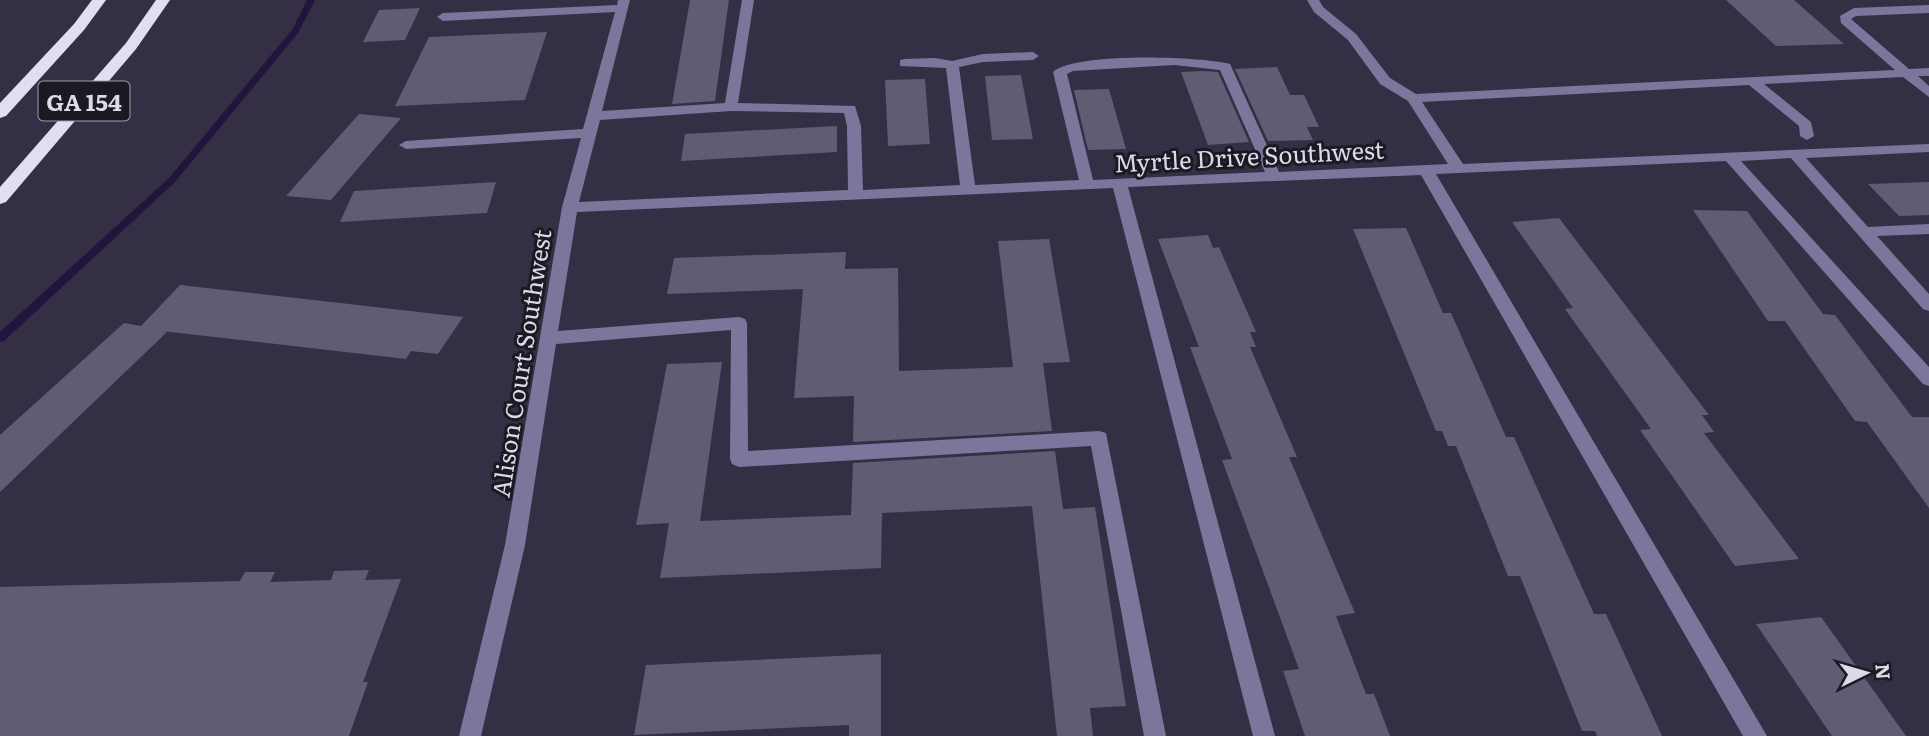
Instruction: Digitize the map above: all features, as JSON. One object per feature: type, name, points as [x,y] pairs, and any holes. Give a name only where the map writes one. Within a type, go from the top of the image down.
[{"type":"highway","name":"GA 154","points":[[0,113],[79,27],[99,0]]},
{"type":"highway","name":"GA 154","points":[[0,198],[131,46],[163,0]]},
{"type":"street","points":[[731,107],[748,0]]},
{"type":"street","points":[[1313,0],[1318,9],[1352,37],[1385,81],[1413,98],[1458,169]]},
{"type":"street","points":[[443,17],[623,4]]},
{"type":"street","name":"Alison Court Southwest","points":[[470,736],[515,545],[570,207],[623,4]]},
{"type":"street","points":[[1929,9],[1854,12],[1846,16],[1845,20],[1929,93]]},
{"type":"street","points":[[905,63],[935,62],[951,65],[983,58],[1033,56]]},
{"type":"street","points":[[1087,185],[1060,72],[1071,67],[1189,62],[1225,66],[1273,177]]},
{"type":"street","points":[[951,65],[968,190]]},
{"type":"street","points":[[1413,98],[1929,72]]},
{"type":"street","points":[[1751,80],[1772,100],[1770,107],[1825,153]]},
{"type":"street","points":[[594,116],[731,107],[850,108],[854,126],[856,195]]},
{"type":"street","points":[[406,145],[589,133]]},
{"type":"street","name":"Myrtle Drive Southwest","points":[[570,207],[1929,148]]},
{"type":"street","points":[[1796,154],[1929,305]]},
{"type":"street","points":[[1730,157],[1929,379]]},
{"type":"street","points":[[1426,170],[1756,736]]},
{"type":"street","points":[[1119,183],[1264,736]]},
{"type":"street","points":[[1864,232],[1929,229]]},
{"type":"street","points":[[548,338],[739,323],[739,459],[1099,438],[1155,736]]},
{"type":"building","points":[[690,0],[729,0],[715,101],[672,104]]},
{"type":"building","points":[[1726,0],[1794,0],[1844,44],[1776,46]]},
{"type":"building","points":[[420,8],[405,40],[363,42],[379,10]]},
{"type":"building","points":[[547,32],[525,100],[395,106],[429,37]]},
{"type":"building","points":[[1277,67],[1290,95],[1304,95],[1319,127],[1307,127],[1313,140],[1268,141],[1235,69]]},
{"type":"building","points":[[1181,72],[1218,72],[1249,142],[1208,145]]},
{"type":"building","points":[[1021,75],[1033,139],[992,140],[985,76]]},
{"type":"building","points":[[925,79],[930,144],[888,146],[885,80]]},
{"type":"building","points":[[1109,89],[1126,149],[1088,150],[1074,90]]},
{"type":"building","points":[[359,114],[401,118],[331,200],[286,196]]},
{"type":"building","points":[[837,126],[837,152],[681,161],[685,134]]},
{"type":"building","points":[[496,182],[487,213],[340,222],[354,191]]},
{"type":"building","points":[[1929,182],[1929,215],[1899,216],[1868,184]]},
{"type":"building","points":[[1693,210],[1747,211],[1823,314],[1835,315],[1912,417],[1929,417],[1929,508],[1867,422],[1855,421],[1785,321],[1768,321]]},
{"type":"building","points":[[1559,218],[1709,415],[1702,415],[1714,432],[1704,433],[1799,559],[1735,566],[1640,430],[1651,429],[1565,309],[1573,308],[1512,222]]},
{"type":"building","points":[[1406,228],[1443,313],[1451,313],[1506,437],[1514,437],[1594,614],[1606,614],[1662,736],[1597,736],[1595,731],[1582,731],[1520,576],[1508,576],[1456,446],[1448,446],[1442,431],[1436,431],[1353,229]]},
{"type":"building","points":[[1208,235],[1213,248],[1219,247],[1256,332],[1250,332],[1256,347],[1250,347],[1297,457],[1289,457],[1355,613],[1336,616],[1366,694],[1374,694],[1390,736],[1305,736],[1283,671],[1299,669],[1222,460],[1232,459],[1190,347],[1199,347],[1158,239]]},
{"type":"building","points":[[1049,239],[1070,362],[1043,363],[1052,431],[853,442],[854,396],[794,398],[803,289],[667,294],[674,258],[846,252],[845,269],[898,268],[899,371],[1013,367],[998,241]]},
{"type":"building","points":[[180,285],[463,317],[438,354],[411,351],[406,359],[162,331],[167,332],[0,492],[0,435],[124,323],[141,326]]},
{"type":"building","points":[[722,362],[700,521],[851,515],[853,463],[1055,451],[1063,509],[1095,507],[1126,706],[1090,708],[1093,736],[1057,736],[1032,506],[882,513],[881,568],[660,578],[669,523],[636,525],[667,364]]},
{"type":"building","points":[[369,570],[365,580],[401,579],[363,682],[368,682],[349,736],[0,736],[0,587],[240,581],[245,572],[275,572],[270,582],[331,580],[334,571]]},
{"type":"building","points":[[1821,617],[1906,736],[1832,736],[1756,624]]},
{"type":"building","points":[[881,654],[881,736],[849,736],[849,725],[634,735],[646,665]]},
{"type":"waterway","points":[[0,338],[172,180],[295,31],[311,0]]}]
